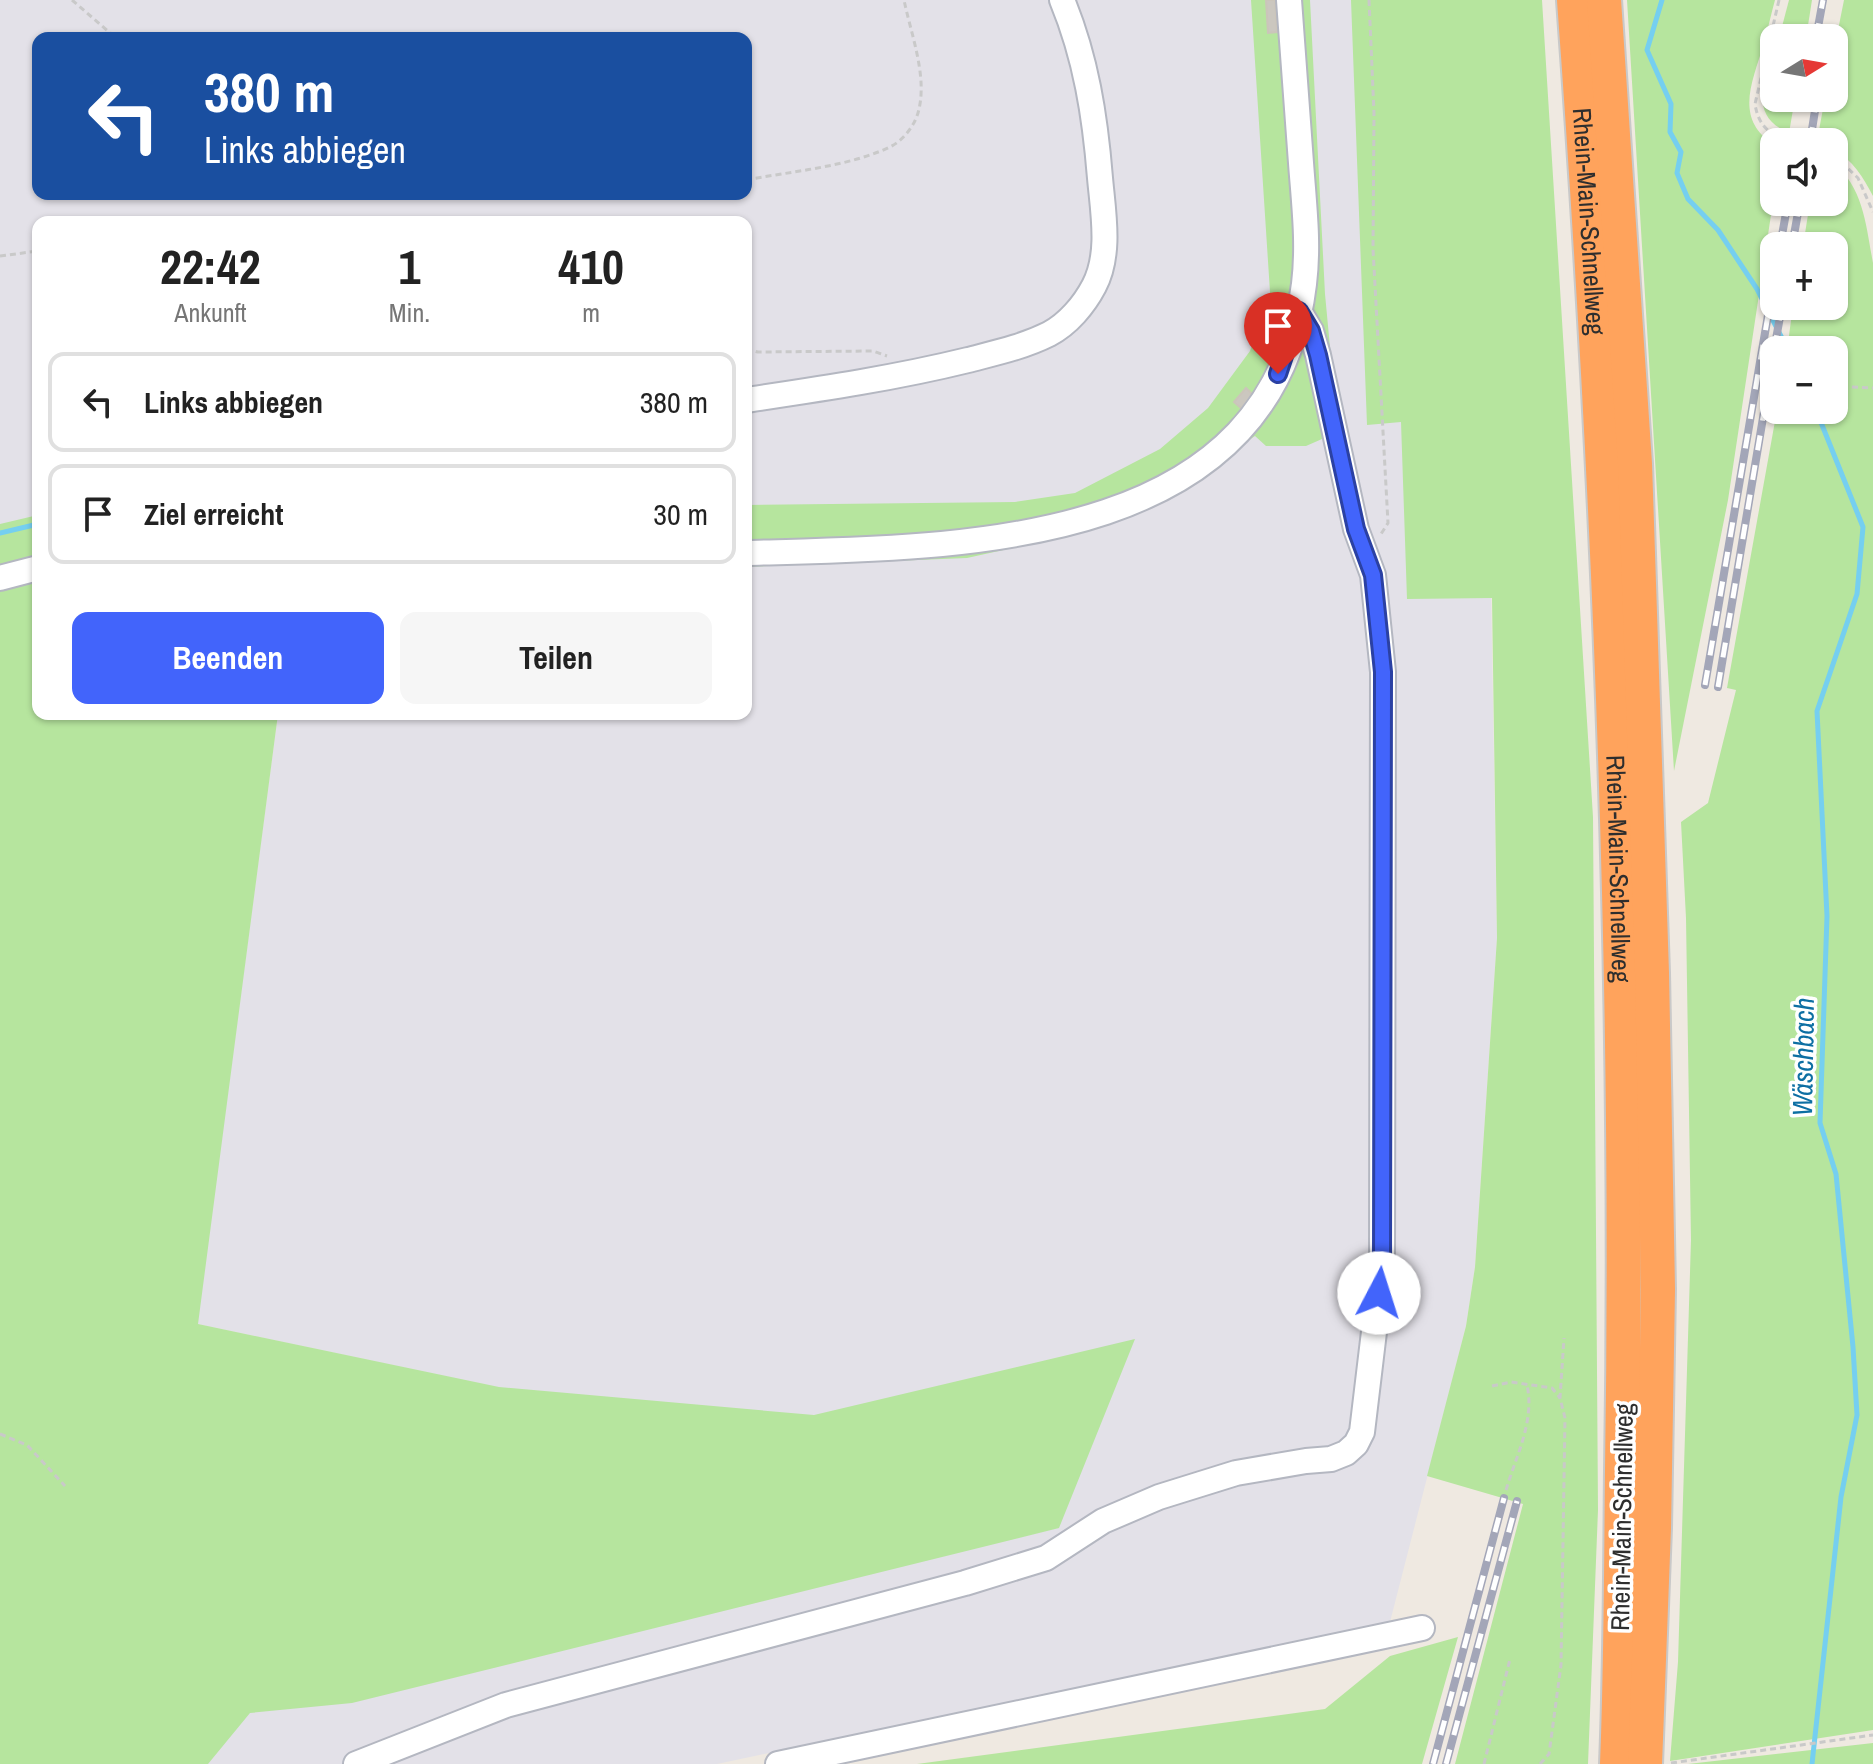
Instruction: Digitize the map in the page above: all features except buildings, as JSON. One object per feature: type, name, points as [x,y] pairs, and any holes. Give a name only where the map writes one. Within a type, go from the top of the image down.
[{"type":"highway","name":"Rhein-Main-Schnellweg","points":[[1574,0],[1617,727],[1623,974],[1631,1751]]},
{"type":"highway","name":"Rhein-Main-Schnellweg","points":[[1604,0],[1635,464],[1652,973],[1658,1289],[1654,1528],[1631,1751]]},
{"type":"lane","points":[[752,399],[929,369],[1018,347],[1051,333],[1074,315],[1095,284],[1103,252],[1104,228],[1090,86],[1080,46],[1062,0]]},
{"type":"lane","points":[[752,553],[895,549],[970,543],[1045,530],[1142,497],[1209,460],[1250,421],[1278,374],[1299,311],[1305,274],[1306,237],[1289,0]]},
{"type":"lane","points":[[356,1764],[506,1705],[965,1583],[1046,1558],[1103,1521],[1159,1497],[1236,1473],[1331,1459],[1346,1453],[1356,1444],[1362,1432],[1382,1265],[1383,672],[1373,575],[1356,529],[1318,355],[1311,331],[1299,311]]},
{"type":"lane","points":[[0,578],[32,570]]},
{"type":"lane","points":[[778,1764],[1422,1628]]},
{"type":"path","points":[[72,0],[109,32]]},
{"type":"path","points":[[752,179],[845,161],[892,146],[910,131],[919,110],[921,80],[904,0]]},
{"type":"path","points":[[1356,529],[1368,536],[1381,534],[1388,523],[1373,249],[1374,113],[1369,0]]},
{"type":"path","points":[[1764,128],[1755,104],[1779,0]]},
{"type":"path","points":[[1848,168],[1858,178],[1873,212]]},
{"type":"path","points":[[0,256],[32,252]]},
{"type":"path","points":[[752,350],[873,351],[887,355]]},
{"type":"path","points":[[1852,387],[1873,388]]},
{"type":"path","points":[[1540,1764],[1549,1754],[1561,1665],[1565,1418],[1560,1398],[1564,1338]]},
{"type":"path","points":[[1492,1386],[1511,1382],[1552,1388],[1560,1398]]},
{"type":"path","points":[[1506,1490],[1527,1425],[1527,1385]]},
{"type":"path","points":[[0,1434],[27,1445],[65,1486]]},
{"type":"path","points":[[1484,1764],[1510,1659]]},
{"type":"path","points":[[1667,1764],[1873,1735]]},
{"type":"shaded area","points":[[0,0],[1448,0],[1490,533],[1497,938],[1475,1267],[1466,1326],[1390,1622],[717,1764],[0,1764],[496,1387],[197,1324],[277,720],[752,720],[752,216],[32,216],[32,587],[0,595]]},
{"type":"green space","points":[[1251,0],[1310,0],[1325,294],[1338,432],[1306,446],[1266,446],[1255,436],[1174,492],[1084,532],[967,558],[752,567],[752,505],[1015,502],[1075,493],[1160,449],[1208,408],[1250,351],[1270,292]]},
{"type":"green space","points":[[1351,0],[1542,0],[1593,817],[1598,1510],[1588,1764],[1455,1764],[1523,1504],[1427,1476],[1466,1326],[1475,1267],[1497,938],[1492,598],[1407,599],[1401,422],[1367,425]]},
{"type":"green space","points":[[1627,0],[1775,0],[1769,24],[1760,24],[1760,57],[1750,98],[1750,111],[1760,132],[1760,216],[1771,216],[1768,232],[1760,232],[1760,288],[1728,500],[1674,771]]},
{"type":"green space","points":[[1789,0],[1812,0],[1808,24],[1783,24]]},
{"type":"green space","points":[[1844,0],[1873,0],[1873,196],[1848,160],[1848,128],[1819,128],[1822,112],[1848,112],[1848,24],[1839,24]]},
{"type":"green space","points":[[1766,112],[1793,112],[1790,128],[1780,128]]},
{"type":"green space","points":[[1848,178],[1858,196],[1873,263],[1873,1730],[1670,1761],[1678,1662],[1691,1240],[1686,918],[1681,822],[1708,803],[1736,690],[1727,688],[1774,424],[1848,424],[1848,336],[1789,336],[1791,320],[1848,320],[1848,232],[1805,232],[1808,216],[1848,216]]},
{"type":"green space","points":[[32,516],[32,720],[277,720],[198,1324],[499,1387],[814,1415],[1135,1339],[1059,1528],[352,1703],[250,1713],[208,1764],[0,1764],[0,524]]},
{"type":"green space","points":[[1458,1637],[1422,1764],[917,1764],[1325,1709],[1390,1656]]},
{"type":"green space","points":[[1873,1743],[1873,1764],[1688,1764]]},
{"type":"waterway","name":"Wäschbach","points":[[1662,0],[1647,50],[1671,104],[1670,132],[1681,152],[1677,173],[1688,199],[1718,230],[1757,289],[1781,336]]},
{"type":"waterway","name":"Wäschbach","points":[[1812,1764],[1841,1497],[1857,1415],[1836,1174],[1820,1123],[1827,916],[1817,711],[1857,594],[1863,527],[1822,424]]},
{"type":"waterway","points":[[0,533],[32,525]]},
{"type":"railway","points":[[1819,24],[1823,0]]},
{"type":"railway","points":[[1812,128],[1815,112]]},
{"type":"railway","points":[[1783,232],[1785,216]]},
{"type":"railway","points":[[1795,232],[1797,216]]},
{"type":"railway","points":[[1705,685],[1767,320]]},
{"type":"railway","points":[[1777,336],[1779,320]]},
{"type":"railway","points":[[1718,687],[1762,424]]},
{"type":"railway","points":[[1433,1764],[1504,1498]]},
{"type":"railway","points":[[1446,1764],[1517,1501]]},
{"type":"route","points":[[1278,374],[1299,311],[1311,331],[1318,355],[1356,529],[1373,575],[1383,672],[1382,1265],[1379,1293]]}]
